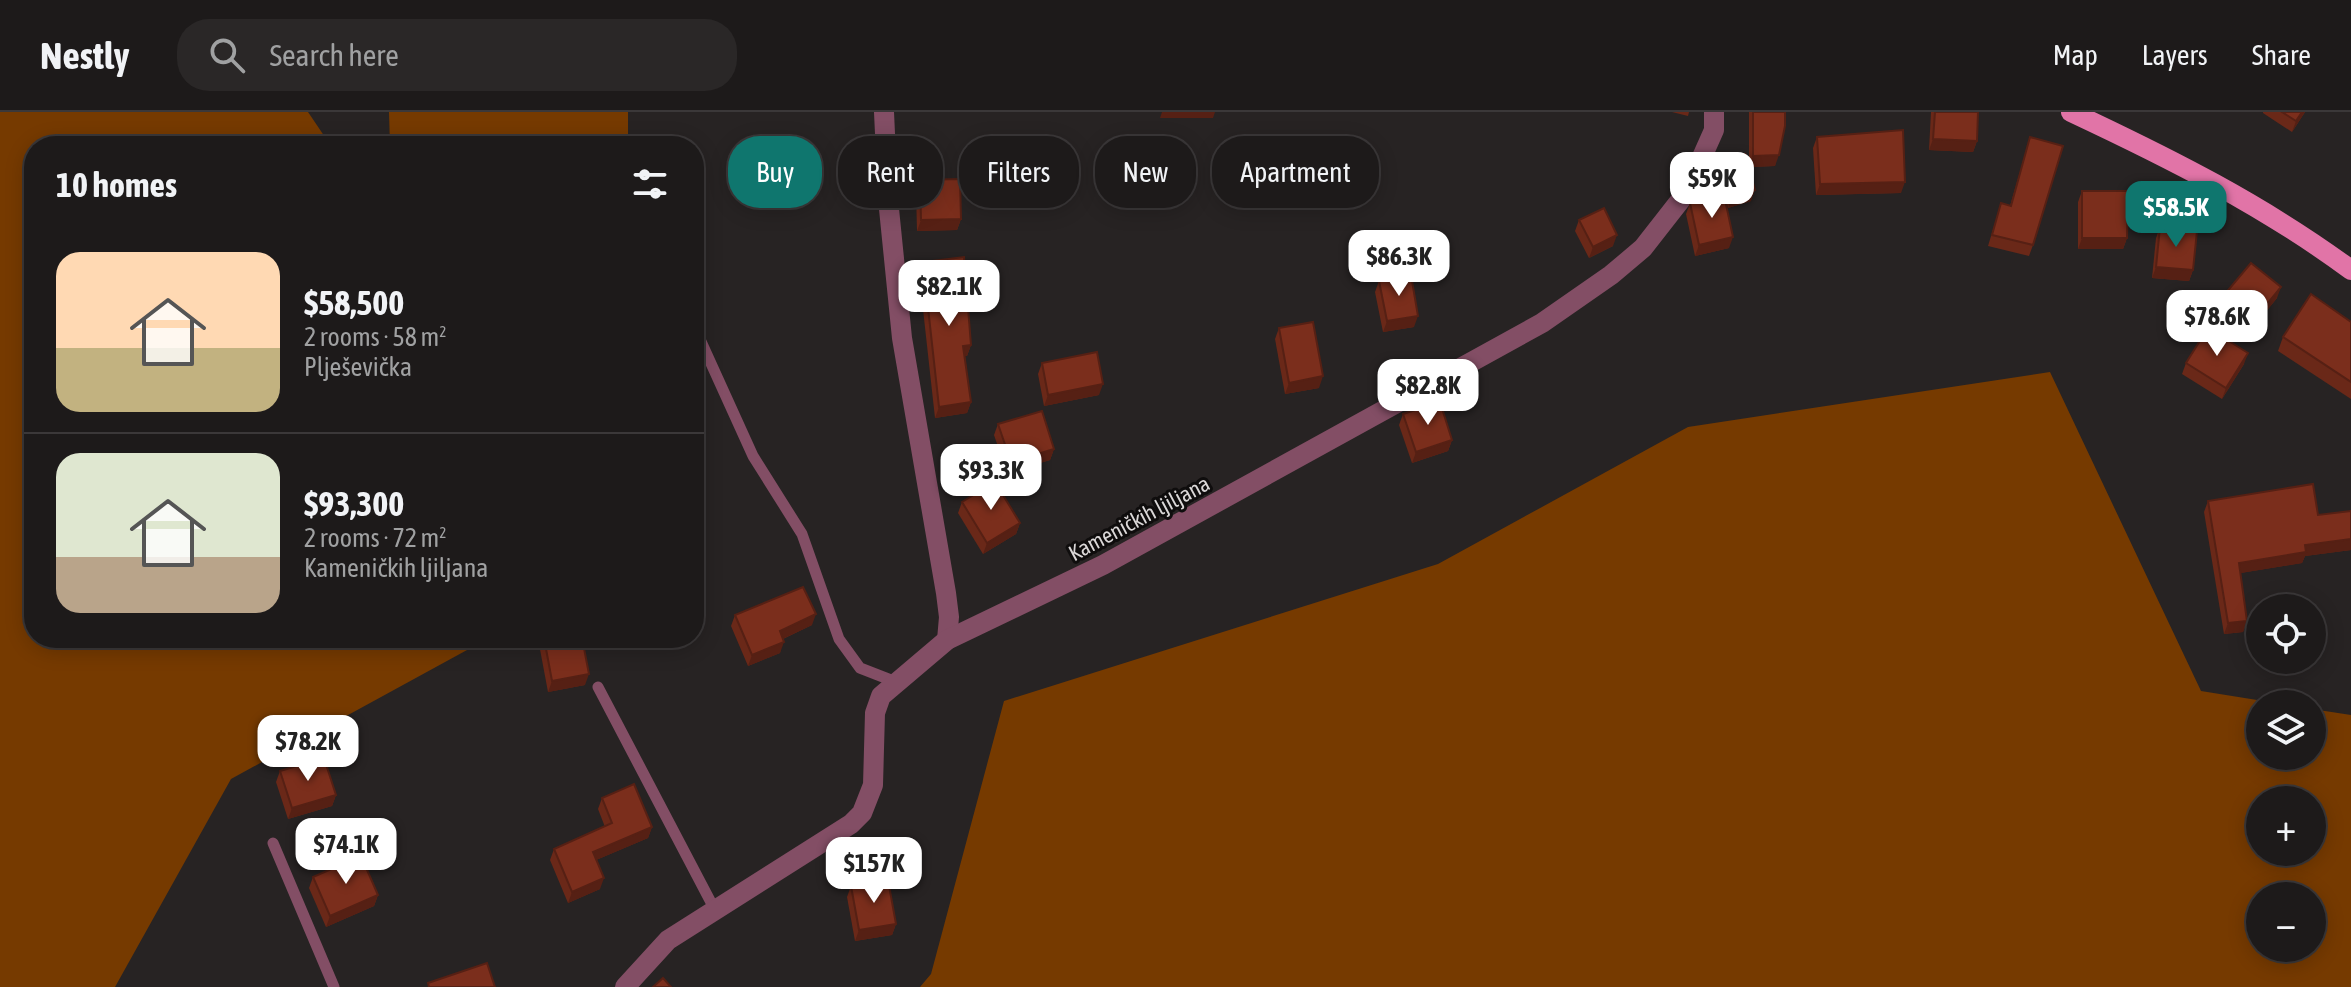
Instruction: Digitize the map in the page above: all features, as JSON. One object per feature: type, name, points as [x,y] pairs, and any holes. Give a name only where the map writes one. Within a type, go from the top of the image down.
[{"type":"main road","points":[[2071,112],[2170,158],[2288,223],[2351,270]]},
{"type":"street","points":[[884,112],[888,199],[902,338],[947,605],[947,640]]},
{"type":"street","name":"Kameničkih ljiljana","points":[[625,987],[668,940],[817,849],[862,813],[873,785],[876,764],[875,713],[881,696],[947,640],[1028,604],[1117,558],[1542,323],[1611,275],[1643,248],[1686,193],[1714,130],[1714,112]]},
{"type":"lane","points":[[704,348],[753,456],[802,534],[839,639],[860,668],[896,682]]},
{"type":"lane","points":[[598,687],[715,910]]},
{"type":"lane","points":[[273,843],[334,987]]},
{"type":"shaded area","points":[[0,112],[308,112],[324,136],[24,136],[24,648],[471,648],[231,779],[115,987],[0,987]]},
{"type":"shaded area","points":[[389,112],[628,112],[628,136],[390,136]]},
{"type":"shaded area","points":[[2050,372],[2201,691],[2246,698],[2246,770],[2326,770],[2326,711],[2351,715],[2351,987],[920,987],[931,974],[1004,701],[1438,564],[1688,427]]},
{"type":"building","points":[[1753,112],[1785,112],[1779,155],[1753,156]]},
{"type":"building","points":[[1935,112],[1978,112],[1977,141],[1933,139]]},
{"type":"building","points":[[2282,112],[2302,112],[2296,121]]},
{"type":"building","points":[[1903,130],[1905,182],[1820,184],[1817,137]]},
{"type":"building","points":[[2030,137],[2063,146],[2033,245],[1992,235],[2001,203],[2011,206]]},
{"type":"building","points":[[1745,154],[1755,190],[1732,197],[1722,160]]},
{"type":"building","points":[[943,179],[959,179],[961,219],[921,220],[921,208],[943,208]]},
{"type":"building","points":[[2082,191],[2128,191],[2127,238],[2082,238]]},
{"type":"building","points":[[1724,195],[1733,237],[1699,245],[1690,203]]},
{"type":"building","points":[[1604,208],[1617,235],[1593,247],[1579,220]]},
{"type":"building","points":[[2160,227],[2197,231],[2193,270],[2156,267]]},
{"type":"building","points":[[964,257],[971,345],[963,346],[971,402],[939,407],[923,262]]},
{"type":"building","points":[[2251,263],[2281,287],[2255,319],[2224,295]]},
{"type":"building","points":[[1411,275],[1418,316],[1387,321],[1379,281]]},
{"type":"building","points":[[2311,294],[2351,322],[2351,382],[2283,337]]},
{"type":"building","points":[[1313,322],[1323,376],[1289,383],[1279,328]]},
{"type":"building","points":[[2208,328],[2248,353],[2226,388],[2186,363]]},
{"type":"building","points":[[1097,352],[1103,384],[1048,395],[1042,363]]},
{"type":"building","points":[[1440,402],[1452,440],[1416,452],[1403,414]]},
{"type":"building","points":[[1042,411],[1054,449],[1011,462],[998,424]]},
{"type":"building","points":[[995,482],[1020,523],[987,543],[962,502]]},
{"type":"building","points":[[2313,484],[2318,515],[2351,511],[2351,539],[2305,545],[2306,552],[2239,563],[2246,621],[2228,623],[2208,501]]},
{"type":"building","points":[[803,587],[816,614],[780,631],[784,642],[752,655],[735,615]]},
{"type":"building","points":[[546,648],[584,648],[589,674],[552,681]]},
{"type":"building","points":[[324,758],[336,795],[292,808],[280,771]]},
{"type":"building","points":[[634,784],[652,827],[593,852],[604,878],[572,892],[554,849],[612,823],[602,798]]},
{"type":"building","points":[[361,856],[378,895],[330,916],[313,877]]},
{"type":"building","points":[[888,880],[896,924],[859,930],[851,886]]},
{"type":"building","points":[[487,963],[495,987],[429,987],[428,983]]},
{"type":"building","points":[[663,978],[671,987],[653,987]]}]
